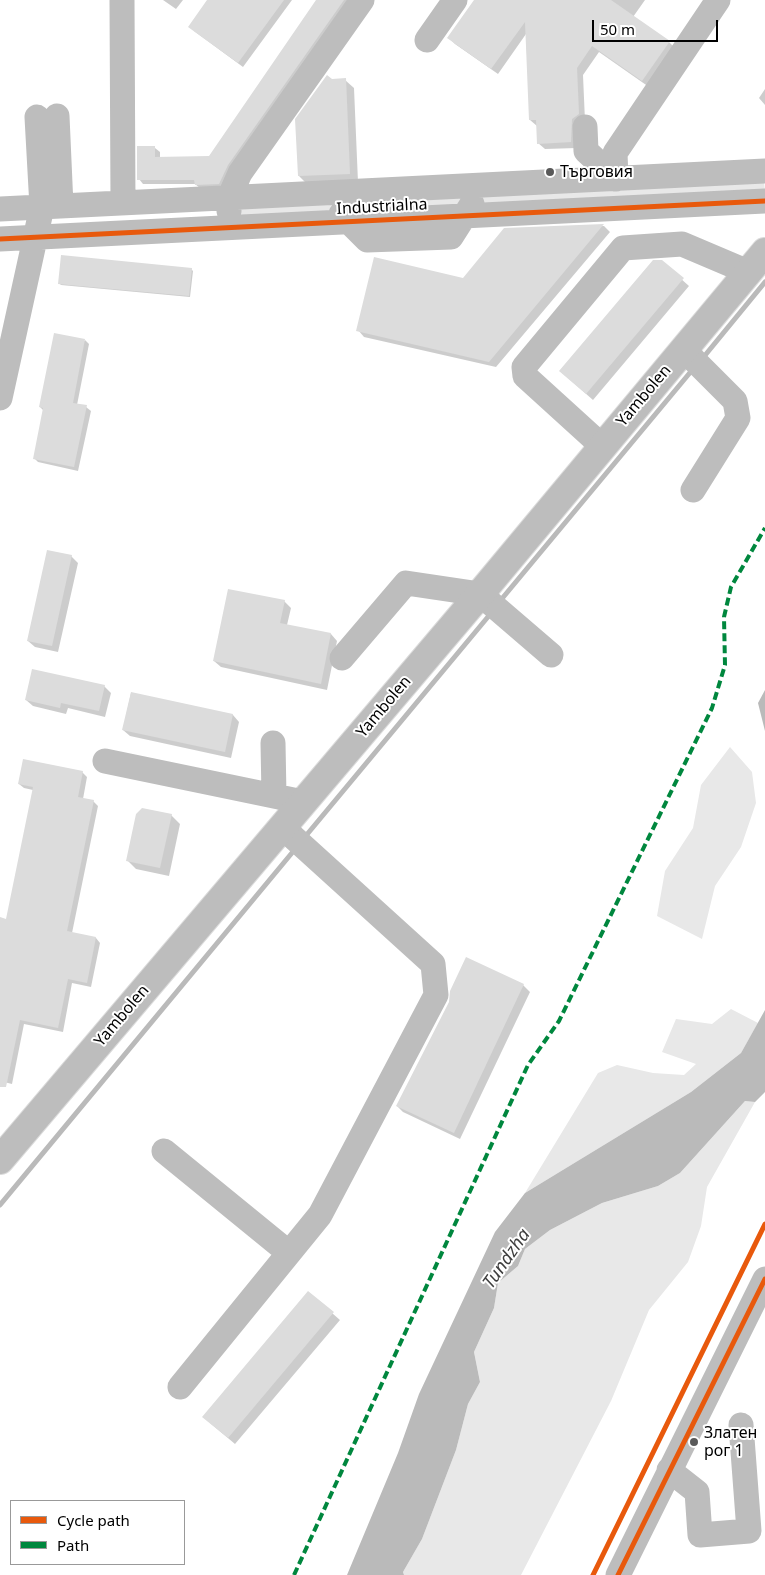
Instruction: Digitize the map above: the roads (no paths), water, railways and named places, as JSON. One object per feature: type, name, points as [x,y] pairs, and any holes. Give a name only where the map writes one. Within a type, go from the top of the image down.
[{"type":"main road","name":"Yambolen","points":[[0,1160],[480,594],[757,262]]},
{"type":"street","points":[[122,0],[123,203]]},
{"type":"street","points":[[230,227],[228,198],[240,173],[362,0]]},
{"type":"street","points":[[427,40],[455,0]]},
{"type":"street","points":[[616,179],[615,153],[718,0]]},
{"type":"street","points":[[0,398],[36,237],[52,206],[47,116]]},
{"type":"street","points":[[585,127],[586,151],[616,179]]},
{"type":"street","name":"Industrialna","points":[[0,209],[765,171]]},
{"type":"street","points":[[465,215],[484,185]]},
{"type":"street","points":[[319,193],[348,222]]},
{"type":"street","name":"Industrialna","points":[[0,239],[765,201]]},
{"type":"street","points":[[602,446],[525,376],[524,367],[623,248],[682,244],[757,262]]},
{"type":"street","points":[[683,349],[735,401],[738,418],[693,490]]},
{"type":"street","points":[[342,658],[406,583],[480,594],[551,656]]},
{"type":"street","points":[[273,743],[274,796]]},
{"type":"street","points":[[105,761],[303,802]]},
{"type":"street","points":[[180,1387],[320,1215],[436,995],[433,964],[282,827]]},
{"type":"street","points":[[164,1151],[289,1253]]},
{"type":"street","points":[[618,1575],[765,1279]]},
{"type":"street","points":[[670,1470],[697,1492],[700,1535],[749,1531],[741,1425]]},
{"type":"water","points":[[765,690],[765,731],[758,703]]},
{"type":"water","name":"Tundzha","points":[[765,1010],[765,1092],[755,1102],[745,1101],[680,1173],[658,1186],[602,1203],[550,1230],[525,1249],[518,1266],[498,1283],[494,1308],[474,1352],[480,1382],[468,1404],[456,1450],[422,1539],[403,1572],[404,1575],[347,1575],[398,1453],[419,1394],[495,1232],[525,1193],[691,1092],[741,1053]]},
{"type":"waterway","points":[[702,359],[765,282]]},
{"type":"waterway","points":[[500,601],[693,369]]},
{"type":"waterway","points":[[304,838],[492,612]]},
{"type":"waterway","points":[[0,1205],[296,848]]},
{"type":"place","name":"Търговия","points":[[550,172]]},
{"type":"place","name":"Златен рог 1","points":[[694,1442]]}]
